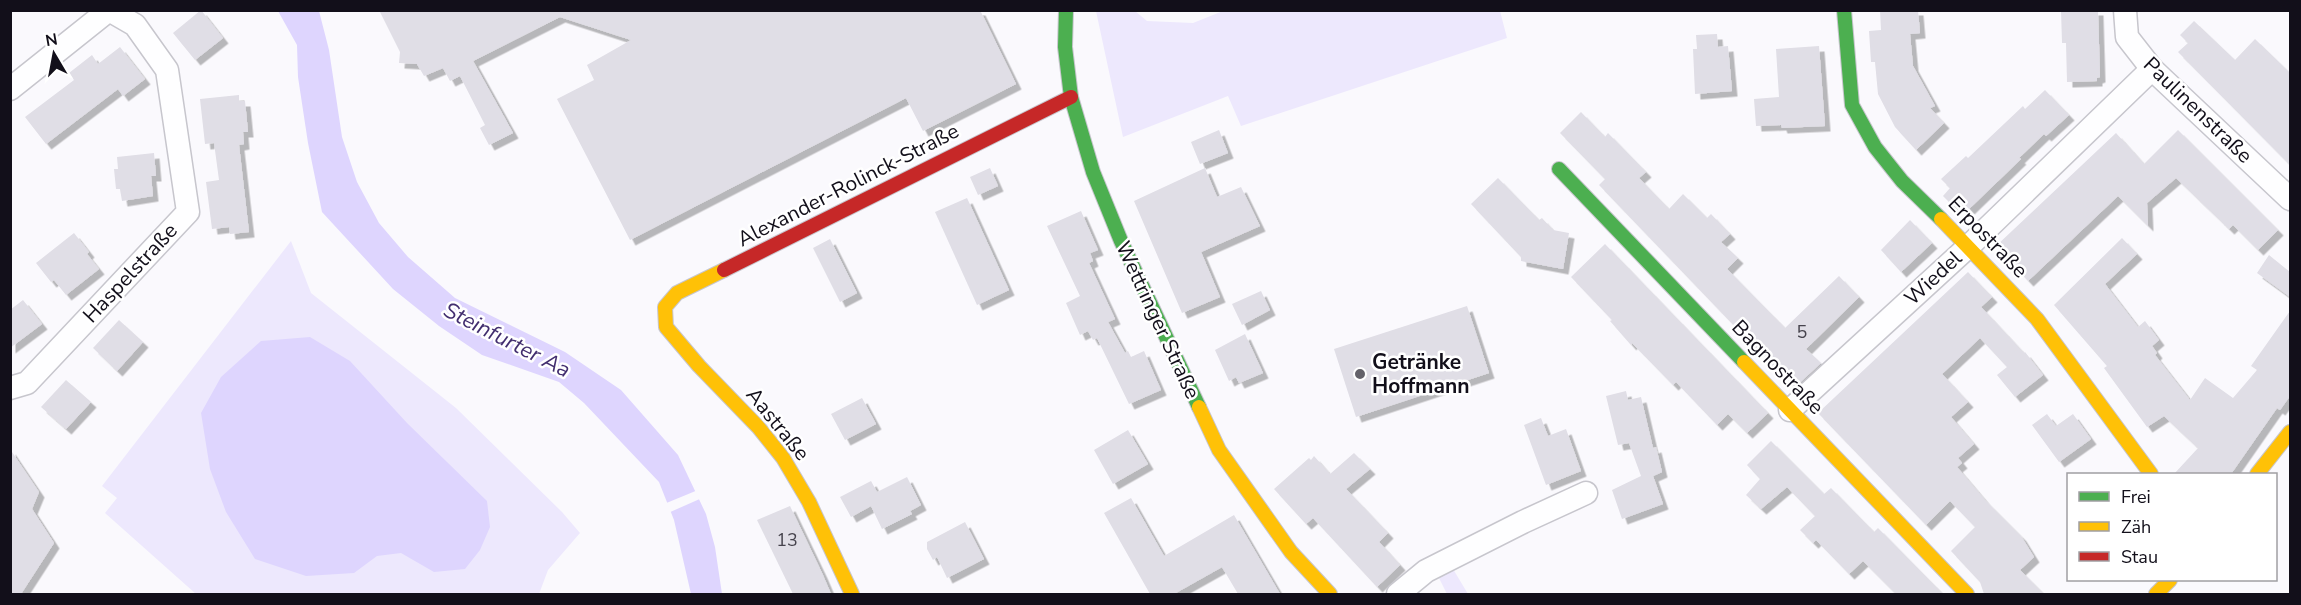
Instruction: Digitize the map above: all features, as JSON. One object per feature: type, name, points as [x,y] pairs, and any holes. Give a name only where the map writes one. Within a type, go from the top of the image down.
[{"type":"street","points":[[10,89],[109,10]]},
{"type":"street","name":"Haspelstraße","points":[[10,388],[27,383],[188,212],[168,70],[135,25],[109,10]]},
{"type":"street","name":"Wettringer Straße","points":[[1066,10],[1065,47],[1071,97],[1094,172],[1121,241],[1219,450],[1291,552],[1330,594]]},
{"type":"street","name":"Erpostraße","points":[[1844,10],[1852,105],[1875,147],[1902,181],[1969,246],[2037,319],[2150,473]]},
{"type":"street","name":"Paulinenstraße","points":[[2126,10],[2127,37],[2152,69],[2290,199]]},
{"type":"street","name":"Wiedel","points":[[1790,410],[1969,246],[2152,69]]},
{"type":"street","name":"Alexander-Rolinck-Straße","points":[[666,327],[665,307],[677,293],[1071,97]]},
{"type":"street","name":"Bagnostraße","points":[[1559,169],[1967,594]]},
{"type":"street","name":"Aastraße","points":[[666,327],[699,366],[759,428],[783,458],[809,502],[852,594]]},
{"type":"street","points":[[2258,473],[2290,432]]},
{"type":"street","points":[[1398,594],[1426,571],[1586,493]]},
{"type":"street","points":[[2156,594],[2168,581]]},
{"type":"shaded area","points":[[1096,11],[1135,11],[1147,21],[1193,23],[1223,11],[1500,11],[1507,38],[1241,126],[1228,96],[1123,137]]},
{"type":"shaded area","points":[[291,241],[311,293],[456,408],[562,512],[580,533],[548,570],[539,594],[196,594],[105,513],[117,498],[102,486]]},
{"type":"shaded area","points":[[1453,569],[1468,594],[1447,594],[1439,578]]},
{"type":"water","name":"Steinfurter Aa","points":[[278,11],[319,11],[329,50],[342,137],[357,182],[379,223],[408,257],[455,298],[565,352],[621,390],[678,455],[706,514],[715,547],[722,594],[691,594],[674,520],[659,482],[584,403],[559,382],[482,355],[439,326],[393,289],[322,212],[298,77],[297,45]]},
{"type":"water","points":[[310,337],[350,361],[407,423],[487,501],[490,527],[480,550],[465,569],[434,572],[401,553],[377,556],[354,573],[306,576],[255,559],[226,512],[210,469],[201,413],[221,377],[261,341]]},
{"type":"pier","points":[[698,490],[702,498],[668,513],[664,504]]},
{"type":"building","points":[[201,10],[223,38],[195,60],[173,33]]},
{"type":"building","points":[[379,10],[980,10],[1016,84],[923,131],[906,98],[630,240],[557,99],[594,80],[587,65],[631,40],[560,17],[473,61],[513,133],[489,145],[480,128],[485,125],[460,76],[450,81],[443,68],[424,76],[417,64],[399,63],[400,52]]},
{"type":"building","points":[[1880,10],[1918,10],[1920,33],[1910,34],[1913,66],[1935,106],[1930,108],[1944,123],[1916,150],[1895,127],[1878,94],[1875,62],[1871,62],[1869,31],[1881,30]]},
{"type":"building","points":[[2061,10],[2098,10],[2100,77],[2097,81],[2067,82],[2066,43],[2062,43]]},
{"type":"building","points":[[2194,21],[2235,60],[2255,39],[2290,73],[2290,165],[2178,52],[2188,43],[2180,35]]},
{"type":"building","points":[[1717,34],[1718,47],[1728,46],[1732,91],[1695,94],[1693,49],[1697,49],[1696,35]]},
{"type":"building","points":[[1819,46],[1825,126],[1782,128],[1781,125],[1756,126],[1754,99],[1779,97],[1776,49]]},
{"type":"building","points":[[120,47],[145,79],[123,96],[118,89],[46,144],[25,117],[74,80],[69,73],[92,55],[98,64]]},
{"type":"building","points":[[2045,90],[2069,115],[2046,136],[2044,134],[1969,209],[1961,200],[1953,206],[1943,196],[1950,188],[1941,179],[1966,156],[1968,158],[2023,106],[2025,109]]},
{"type":"building","points":[[239,95],[239,101],[245,101],[248,132],[243,132],[244,144],[239,145],[249,232],[230,234],[229,227],[212,229],[206,182],[219,180],[214,143],[205,144],[200,99]]},
{"type":"building","points":[[1581,112],[1605,137],[1608,133],[1646,172],[1639,178],[1669,209],[1683,194],[1707,218],[1711,214],[1730,234],[1721,242],[1738,258],[1727,269],[1785,328],[1839,276],[1859,297],[1806,349],[1821,363],[1794,388],[1599,185],[1605,179],[1560,133]]},
{"type":"building","points":[[1219,130],[1228,153],[1200,164],[1191,142]]},
{"type":"building","points":[[2178,130],[2278,230],[2258,250],[2233,225],[2229,229],[2176,178],[2147,203],[2148,226],[2118,196],[2028,281],[1996,246],[2116,133],[2144,164]]},
{"type":"building","points":[[154,153],[156,176],[151,176],[153,196],[122,201],[120,189],[116,189],[114,169],[118,169],[117,157]]},
{"type":"building","points":[[990,168],[998,186],[978,195],[970,177]]},
{"type":"building","points":[[1205,168],[1217,197],[1241,187],[1260,226],[1201,252],[1220,297],[1182,313],[1134,201]]},
{"type":"building","points":[[1498,178],[1539,220],[1542,218],[1553,230],[1569,233],[1563,269],[1521,261],[1521,257],[1471,204]]},
{"type":"building","points":[[967,198],[1009,290],[977,305],[935,212]]},
{"type":"building","points":[[1081,211],[1098,250],[1090,253],[1093,261],[1089,263],[1115,319],[1108,322],[1125,353],[1128,351],[1131,357],[1144,351],[1161,390],[1129,404],[1097,338],[1093,340],[1088,331],[1080,335],[1066,303],[1080,296],[1047,226]]},
{"type":"building","points":[[1910,220],[1932,243],[1901,272],[1881,250]]},
{"type":"building","points":[[74,233],[99,269],[66,295],[54,280],[51,282],[36,263]]},
{"type":"building","points":[[2122,238],[2137,254],[2105,284],[2138,327],[2145,321],[2159,340],[2152,346],[2157,353],[2155,355],[2190,400],[2205,378],[2233,398],[2257,370],[2251,366],[2290,311],[2290,396],[2280,410],[2277,408],[2232,473],[2175,473],[2198,448],[2164,416],[2147,427],[2104,368],[2107,366],[2054,305]]},
{"type":"building","points":[[830,239],[857,293],[840,302],[813,248]]},
{"type":"building","points":[[1605,244],[1768,413],[1747,433],[1728,414],[1717,425],[1676,382],[1673,385],[1632,343],[1631,345],[1610,321],[1612,320],[1571,277]]},
{"type":"building","points":[[2269,255],[2290,272],[2290,297],[2257,273]]},
{"type":"building","points":[[1968,272],[1992,297],[1981,307],[2025,352],[2043,375],[2015,397],[1997,375],[2007,367],[1980,338],[1942,374],[1968,402],[1951,417],[1974,444],[1958,458],[1962,463],[1957,467],[1985,500],[2021,536],[2034,557],[2020,570],[2044,594],[1984,594],[1980,582],[1951,551],[1975,527],[1950,501],[1926,525],[1818,413]]},
{"type":"building","points":[[1261,291],[1270,310],[1242,325],[1232,304]]},
{"type":"building","points":[[23,300],[42,324],[10,348],[10,310]]},
{"type":"building","points":[[1467,306],[1489,373],[1356,417],[1334,349]]},
{"type":"building","points":[[119,320],[143,342],[117,371],[93,348]]},
{"type":"building","points":[[1245,334],[1263,373],[1239,383],[1236,377],[1229,381],[1215,350]]},
{"type":"building","points":[[66,380],[91,402],[66,429],[41,407]]},
{"type":"building","points":[[1626,391],[1628,400],[1641,397],[1653,448],[1656,447],[1662,472],[1653,476],[1663,504],[1622,519],[1612,490],[1641,476],[1629,443],[1618,445],[1606,396]]},
{"type":"building","points":[[862,398],[876,424],[845,440],[831,414]]},
{"type":"building","points":[[2047,414],[2056,426],[2073,414],[2091,439],[2059,462],[2032,425]]},
{"type":"building","points":[[1541,418],[1548,436],[1566,429],[1581,471],[1546,485],[1524,425]]},
{"type":"building","points":[[1128,430],[1148,464],[1113,484],[1094,450]]},
{"type":"building","points":[[1771,441],[1824,494],[1831,488],[1874,532],[1878,528],[1943,594],[1896,594],[1863,561],[1849,574],[1816,540],[1813,543],[1800,530],[1815,516],[1787,487],[1761,509],[1746,495],[1760,479],[1747,465]]},
{"type":"building","points":[[10,449],[39,492],[32,509],[54,543],[21,594],[10,594]]},
{"type":"building","points":[[1354,453],[1370,469],[1346,489],[1388,533],[1379,542],[1400,565],[1377,587],[1313,518],[1306,524],[1274,489],[1309,458],[1311,460],[1314,456],[1330,474]]},
{"type":"building","points":[[907,477],[921,505],[910,511],[912,514],[882,529],[871,506],[851,517],[840,497],[871,481],[877,492]]},
{"type":"building","points":[[1131,498],[1164,556],[1234,515],[1280,594],[1238,594],[1222,567],[1174,594],[1150,594],[1104,513]]},
{"type":"building","points":[[790,506],[831,594],[793,594],[757,520]]},
{"type":"building","points":[[965,522],[984,559],[947,578],[937,557],[933,560],[927,549],[927,542]]},
{"type":"traffic: fast","points":[[1066,10],[1065,47],[1071,97],[1093,172],[1121,241],[1199,407]]},
{"type":"traffic: fast","points":[[1844,10],[1852,105],[1875,147],[1902,181],[1941,219]]},
{"type":"traffic: fast","points":[[1559,169],[1744,362]]},
{"type":"traffic: slow","points":[[1941,219],[2037,319],[2150,473]]},
{"type":"traffic: slow","points":[[724,270],[677,293],[665,307],[666,327],[699,366],[759,428],[783,458],[809,502],[852,594]]},
{"type":"traffic: slow","points":[[1744,362],[1967,594]]},
{"type":"traffic: slow","points":[[1199,407],[1219,450],[1291,552],[1330,594]]},
{"type":"traffic: slow","points":[[2258,473],[2290,432]]},
{"type":"traffic: slow","points":[[2156,594],[2169,581]]},
{"type":"traffic: jam","points":[[724,270],[1071,97]]},
{"type":"place","name":"Getränke Hoffmann","points":[[1360,374]]}]
